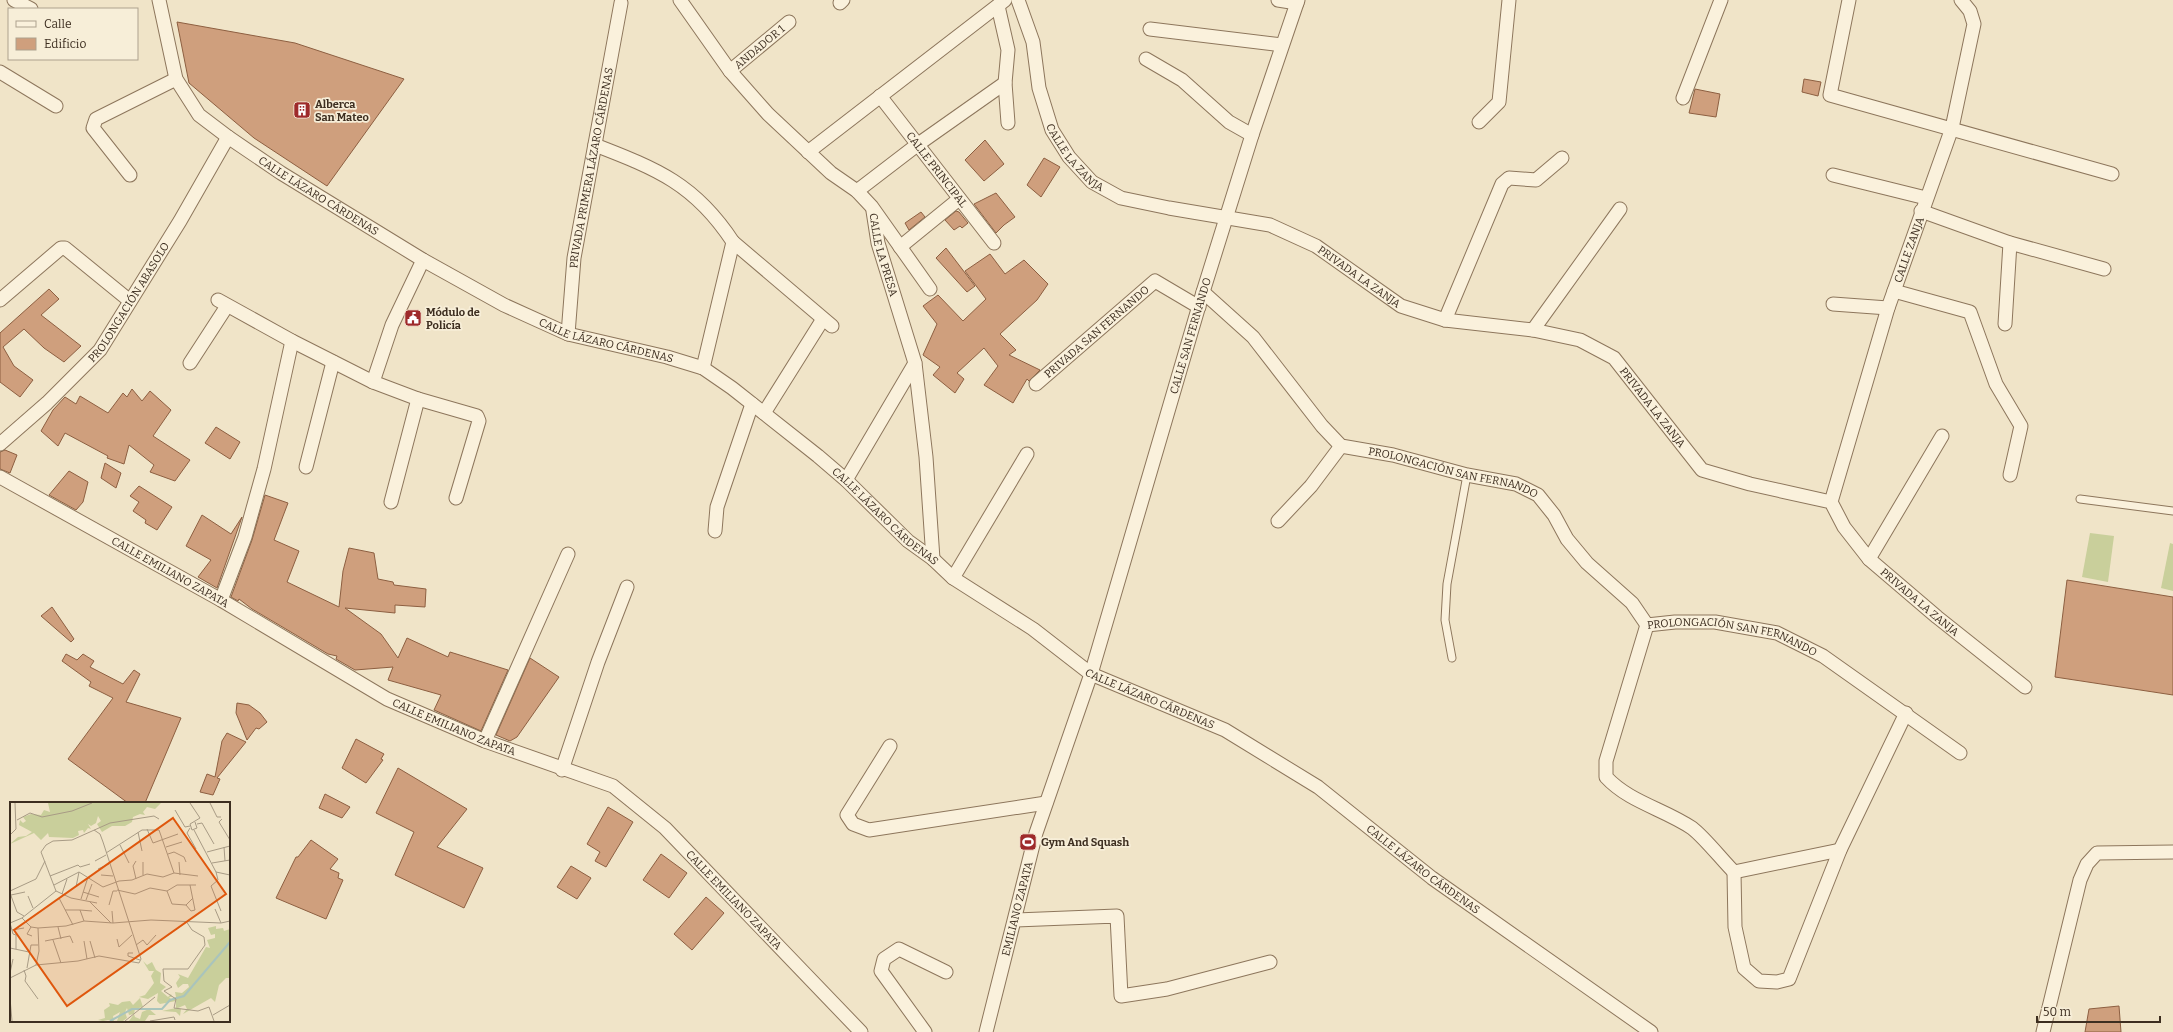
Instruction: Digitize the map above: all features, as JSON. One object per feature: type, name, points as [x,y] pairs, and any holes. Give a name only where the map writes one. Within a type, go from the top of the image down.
[{"type":"street","points":[[14,0],[29,8]]},
{"type":"street","name":"CALLE LÁZARO CÁRDENAS","points":[[159,0],[176,79],[200,115],[228,137],[281,173],[423,260],[504,305],[568,334],[667,357],[703,368],[764,413],[846,480],[908,541],[933,559],[953,578],[1033,629],[1090,674],[1225,730],[1318,787],[1432,878],[1634,1027],[1651,1032]]},
{"type":"street","name":"CALLE LA PRESA","points":[[680,0],[730,71],[768,114],[831,173],[857,191],[872,207],[878,243],[915,364],[926,457],[933,559]]},
{"type":"street","name":"CALLE LA ZANJA","points":[[1018,0],[1033,42],[1039,88],[1052,130],[1068,157],[1092,182],[1121,198],[1227,218]]},
{"type":"street","points":[[1278,0],[1298,2]]},
{"type":"street","points":[[1479,122],[1499,102],[1509,0]]},
{"type":"street","points":[[1683,98],[1721,0]]},
{"type":"street","points":[[1849,0],[1830,94],[2112,174]]},
{"type":"street","name":"CALLE ZANJA","points":[[1831,502],[1888,308],[1921,211],[1952,128],[1974,24],[1970,11],[1961,0]]},
{"type":"street","name":"CALLE SAN FERNANDO","points":[[1090,674],[1203,292],[1252,135],[1282,44],[1298,2]]},
{"type":"street","name":"PRIVADA PRIMERA LÁZARO CÁRDENAS","points":[[568,334],[574,258],[620,3]]},
{"type":"street","points":[[1002,3],[1008,50],[1005,83],[1008,123]]},
{"type":"street","points":[[808,152],[1002,3]]},
{"type":"street","name":"ANDADOR 1","points":[[730,71],[789,22]]},
{"type":"street","points":[[1150,29],[1282,44]]},
{"type":"street","points":[[1146,59],[1182,80],[1229,122],[1252,135]]},
{"type":"street","points":[[0,72],[56,106]]},
{"type":"street","points":[[130,175],[93,128],[93,123],[96,119],[176,79]]},
{"type":"street","points":[[857,191],[917,145],[1005,83]]},
{"type":"street","name":"CALLE PRINCIPAL","points":[[880,96],[959,200],[994,243]]},
{"type":"street","name":"PROLONGACIÓN ABASOLO","points":[[0,444],[47,403],[100,350],[180,221],[228,137]]},
{"type":"street","points":[[595,145],[648,166],[677,183],[707,208],[733,242],[828,322],[764,413]]},
{"type":"street","points":[[1445,320],[1502,184],[1509,178],[1536,180],[1562,158]]},
{"type":"street","points":[[1833,175],[1926,198]]},
{"type":"street","points":[[900,248],[959,200]]},
{"type":"street","points":[[872,207],[930,289]]},
{"type":"street","points":[[1533,330],[1620,209]]},
{"type":"street","points":[[1921,211],[2010,243],[2104,269]]},
{"type":"street","name":"PRIVADA LA ZANJA","points":[[1227,218],[1270,225],[1309,243],[1401,306],[1445,320],[1533,330],[1580,340],[1614,358],[1702,470],[1750,484],[1831,502],[1844,527],[1869,559],[1937,617],[2025,687]]},
{"type":"street","points":[[703,368],[733,242]]},
{"type":"street","points":[[2005,324],[2010,243]]},
{"type":"street","points":[[0,300],[61,248],[65,248],[130,301]]},
{"type":"street","points":[[373,382],[392,325],[423,260]]},
{"type":"street","name":"PRIVADA SAN FERNANDO","points":[[1036,384],[1155,281],[1199,307]]},
{"type":"street","points":[[1894,291],[1970,312],[1996,384],[2022,426],[2010,475]]},
{"type":"street","points":[[1203,292],[1254,337],[1322,426],[1341,446],[1311,486],[1278,520]]},
{"type":"street","points":[[190,363],[223,303],[292,342],[373,382],[418,399],[477,416],[479,421],[456,498]]},
{"type":"street","points":[[1833,304],[1888,308]]},
{"type":"street","points":[[221,600],[245,537],[264,469],[292,342]]},
{"type":"street","points":[[306,468],[333,362]]},
{"type":"street","points":[[846,480],[915,364]]},
{"type":"street","points":[[391,502],[418,399]]},
{"type":"street","points":[[715,531],[717,507],[752,404]]},
{"type":"street","points":[[1869,559],[1942,436]]},
{"type":"street","name":"PROLONGACIÓN SAN FERNANDO","points":[[1341,446],[1393,455],[1467,475],[1516,484],[1538,495],[1554,515],[1567,539],[1582,557],[1632,603],[1647,625],[1675,622],[1715,622],[1777,633],[1823,656],[1906,713],[1960,753]]},
{"type":"street","points":[[953,578],[1027,454]]},
{"type":"street","name":"CALLE EMILIANO ZAPATA","points":[[0,477],[221,600],[388,699],[485,741],[562,770],[613,786],[665,828],[861,1032]]},
{"type":"street","points":[[485,741],[568,554]]},
{"type":"street","points":[[562,770],[598,662],[627,587]]},
{"type":"street","points":[[1647,625],[1606,761],[1606,777],[1615,787],[1671,815],[1694,829],[1734,872],[1735,927],[1744,968],[1759,981],[1777,982],[1789,979],[1840,850],[1906,713]]},
{"type":"street","name":"EMILIANO ZAPATA","points":[[986,1032],[1036,833],[1090,674]]},
{"type":"street","points":[[890,746],[847,815],[853,824],[869,830],[1046,803]]},
{"type":"street","points":[[1734,872],[1840,850]]},
{"type":"street","points":[[2043,1032],[2080,880],[2087,864],[2097,853],[2173,852]]},
{"type":"street","points":[[1015,920],[1117,916],[1121,996],[1167,989],[1270,962]]},
{"type":"street","points":[[925,1032],[881,971],[884,959],[899,949],[946,972]]},
{"type":"lane","points":[[1452,658],[1445,620],[1447,584],[1467,475]]},
{"type":"lane","points":[[2080,499],[2173,511]]},
{"type":"green space","points":[[2090,533],[2114,536],[2108,582],[2082,577]]},
{"type":"green space","points":[[2170,543],[2173,544],[2173,591],[2161,588]]},
{"type":"building","name":"Alberca San Mateo","points":[[177,22],[295,43],[404,79],[327,186],[254,138],[189,83]]},
{"type":"building","points":[[1804,79],[1821,82],[1818,96],[1802,92]]},
{"type":"building","points":[[1695,89],[1720,94],[1716,117],[1689,113]]},
{"type":"building","points":[[985,140],[1004,164],[984,181],[965,160]]},
{"type":"building","points":[[1044,158],[1060,167],[1041,197],[1027,185]]},
{"type":"building","points":[[996,193],[1015,217],[996,233],[974,204]]},
{"type":"building","points":[[956,211],[959,212],[968,223],[962,228],[960,226],[954,230],[945,220]]},
{"type":"building","points":[[921,212],[925,217],[909,230],[905,223]]},
{"type":"building","points":[[946,248],[975,286],[967,292],[936,258]]},
{"type":"building","points":[[990,254],[1005,274],[1024,260],[1048,284],[1037,300],[1000,334],[1016,350],[1009,355],[1040,370],[1029,381],[1027,379],[1013,403],[984,385],[998,366],[984,348],[957,373],[964,379],[955,393],[933,375],[940,367],[923,355],[937,324],[923,306],[938,295],[963,321],[986,299],[965,271]]},
{"type":"building","points":[[49,289],[59,299],[41,315],[81,346],[64,362],[44,348],[24,329],[3,347],[14,366],[33,380],[20,397],[0,382],[0,333]]},
{"type":"building","points":[[132,389],[142,401],[150,391],[171,410],[153,436],[190,460],[175,481],[150,472],[154,465],[129,445],[124,464],[107,458],[108,456],[65,433],[58,446],[41,431],[53,410],[65,397],[76,404],[80,396],[108,413],[123,393],[127,397]]},
{"type":"building","points":[[216,427],[240,442],[230,459],[205,443]]},
{"type":"building","points":[[5,450],[17,455],[10,473],[0,469],[0,452]]},
{"type":"building","points":[[105,463],[121,473],[116,488],[101,478]]},
{"type":"building","points":[[69,471],[88,482],[83,502],[76,510],[49,495]]},
{"type":"building","points":[[139,486],[172,507],[157,530],[145,523],[146,520],[133,511],[139,502],[130,496]]},
{"type":"building","points":[[265,495],[288,503],[274,540],[299,551],[287,582],[339,607],[343,571],[349,548],[374,553],[378,579],[393,582],[394,585],[426,589],[425,607],[395,605],[395,613],[345,608],[381,634],[398,658],[407,638],[448,657],[450,652],[508,670],[481,731],[434,710],[441,695],[388,680],[393,667],[355,670],[336,659],[337,656],[328,654],[252,609],[239,599],[238,601],[231,597],[252,540]]},
{"type":"building","points":[[202,515],[231,534],[242,517],[217,588],[198,577],[211,560],[186,546]]},
{"type":"building","points":[[2067,580],[2173,597],[2173,695],[2055,677]]},
{"type":"building","points":[[52,607],[74,639],[71,642],[41,616]]},
{"type":"building","points":[[66,654],[77,660],[83,654],[94,661],[90,667],[123,684],[134,670],[140,674],[126,702],[181,718],[145,802],[127,802],[68,759],[113,698],[89,686],[91,682],[62,661]]},
{"type":"building","points":[[530,658],[559,677],[517,737],[510,741],[496,735]]},
{"type":"building","points":[[237,703],[249,705],[260,713],[267,722],[259,729],[256,728],[247,740],[236,713]]},
{"type":"building","points":[[227,733],[246,742],[217,778],[220,779],[213,795],[200,792],[207,774],[215,777],[222,741]]},
{"type":"building","points":[[356,739],[384,754],[381,759],[383,760],[366,783],[342,768]]},
{"type":"building","points":[[398,768],[467,809],[437,847],[483,868],[464,908],[395,875],[414,832],[376,813]]},
{"type":"building","points":[[325,794],[350,807],[342,818],[319,808]]},
{"type":"building","points":[[608,807],[633,822],[606,867],[595,861],[600,852],[587,844]]},
{"type":"building","points":[[311,840],[338,859],[330,869],[339,873],[338,878],[343,880],[326,919],[276,898],[296,857],[298,857]]},
{"type":"building","points":[[661,854],[687,873],[669,898],[643,880]]},
{"type":"building","points":[[571,866],[591,878],[577,899],[557,887]]},
{"type":"building","points":[[706,897],[724,913],[692,950],[674,934]]},
{"type":"building","points":[[2119,1006],[2121,1032],[2085,1032],[2089,1009]]},
{"type":"place","name":"Alberca San Mateo","points":[[302,110]]},
{"type":"place","name":"Módulo de Policía","points":[[413,318]]},
{"type":"place","name":"Gym And Squash","points":[[1028,842]]}]
